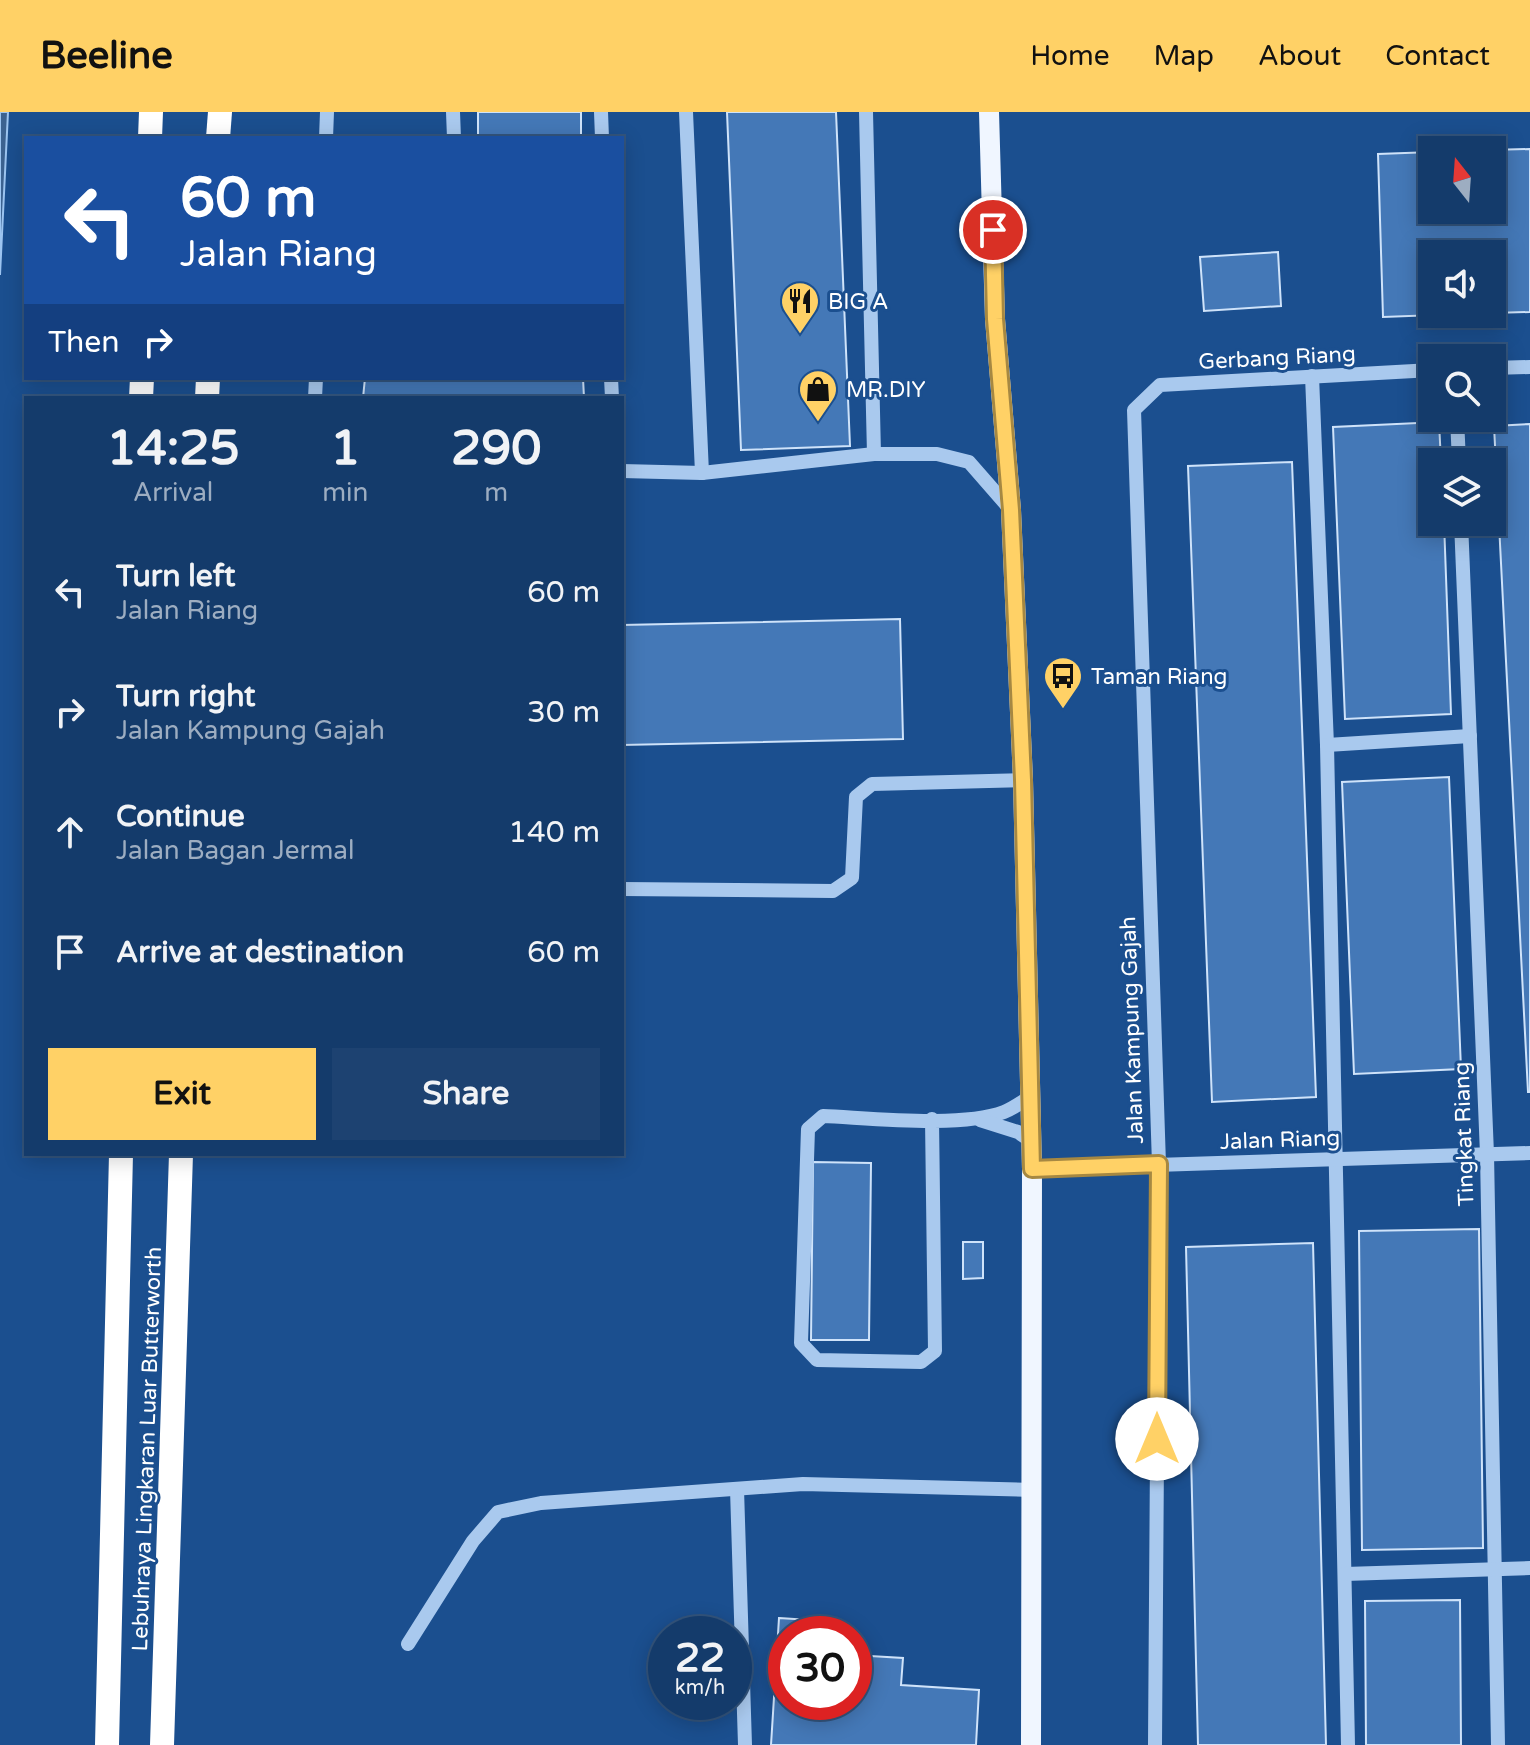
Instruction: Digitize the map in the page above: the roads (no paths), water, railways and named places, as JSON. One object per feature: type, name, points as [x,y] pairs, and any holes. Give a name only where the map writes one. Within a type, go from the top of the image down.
[{"type":"highway","points":[[150,136],[151,112]]},
{"type":"highway","points":[[218,136],[220,112]]},
{"type":"highway","name":"Lebuhraya Lingkaran Luar Butterworth","points":[[107,1745],[121,1156]]},
{"type":"highway","name":"Lebuhraya Lingkaran Luar Butterworth","points":[[162,1745],[181,1156]]},
{"type":"main road","points":[[989,112],[995,319],[1011,510],[1023,780],[1032,1169],[1031,1745]]},
{"type":"street","points":[[326,136],[327,112]]},
{"type":"street","points":[[453,112],[454,136]]},
{"type":"street","points":[[601,112],[602,136]]},
{"type":"street","points":[[686,112],[702,473]]},
{"type":"street","points":[[866,112],[874,454]]},
{"type":"street","points":[[1506,368],[1530,367]]},
{"type":"street","name":"Gerbang Riang","points":[[1134,410],[1160,385],[1418,371]]},
{"type":"street","points":[[1312,376],[1327,745],[1348,1745]]},
{"type":"street","name":"Jalan Kampung Gajah","points":[[1134,410],[1159,1164],[1155,1745]]},
{"type":"street","points":[[624,471],[702,473],[874,454],[937,454],[969,462],[1011,510]]},
{"type":"street","name":"Tingkat Riang","points":[[1462,536],[1487,1154],[1498,1745]]},
{"type":"street","points":[[1327,745],[1470,736]]},
{"type":"street","points":[[624,889],[833,891],[852,878],[856,797],[872,784],[1023,780]]},
{"type":"street","points":[[932,1119],[935,1351],[921,1362],[817,1360],[801,1343],[808,1129],[823,1116],[976,1119],[1002,1113],[1031,1096]]},
{"type":"street","points":[[976,1119],[1018,1132],[1031,1141]]},
{"type":"street","name":"Jalan Riang","points":[[1032,1169],[1530,1153]]},
{"type":"street","points":[[408,1644],[473,1541],[498,1512],[541,1503],[803,1484],[1033,1490]]},
{"type":"street","points":[[737,1489],[745,1745]]},
{"type":"street","points":[[1345,1574],[1530,1568]]},
{"type":"water","points":[[0,112],[8,112],[0,275]]},
{"type":"place","name":"BIG A","points":[[800,335]]},
{"type":"place","name":"MR.DIY","points":[[818,423]]},
{"type":"place","name":"Taman Riang","points":[[1063,710]]}]
